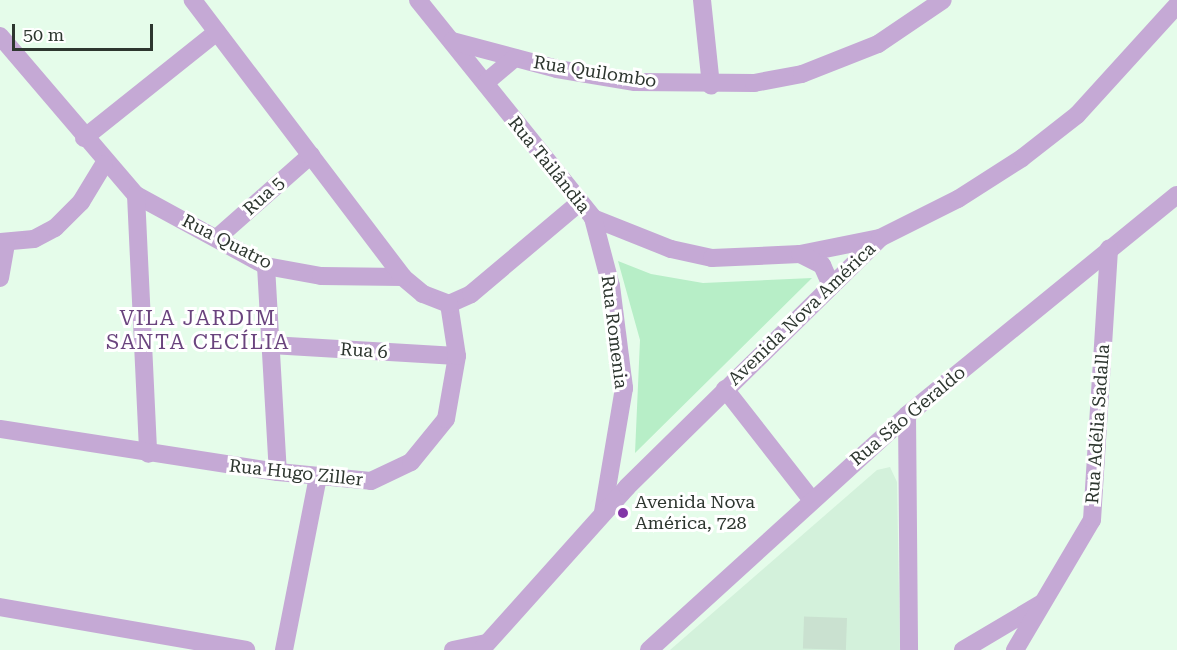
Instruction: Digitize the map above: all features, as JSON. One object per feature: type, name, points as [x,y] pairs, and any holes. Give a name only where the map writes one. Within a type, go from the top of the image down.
[{"type":"street","points":[[193,0],[403,277],[423,294],[449,304],[471,294],[579,203]]},
{"type":"street","name":"Rua Tailândia","points":[[418,0],[593,218],[671,249],[712,258],[800,254],[880,238]]},
{"type":"street","points":[[702,0],[711,86]]},
{"type":"street","name":"Rua Quilombo","points":[[452,41],[515,58],[635,82],[711,86],[802,74],[878,44],[943,0]]},
{"type":"street","name":"Avenida Nova América","points":[[453,650],[483,646],[627,487],[880,238],[958,199],[1022,158],[1077,115],[1177,5]]},
{"type":"street","points":[[84,138],[218,32]]},
{"type":"street","name":"Rua Quatro","points":[[0,36],[104,164],[136,195],[218,237],[266,266],[321,276],[403,277]]},
{"type":"street","name":"Rua Quilombo","points":[[485,83],[515,58]]},
{"type":"street","points":[[0,64],[24,68]]},
{"type":"street","name":"Rua 5","points":[[218,237],[311,155]]},
{"type":"street","points":[[0,278],[3,243],[34,239],[67,218],[104,164]]},
{"type":"street","points":[[136,195],[148,454]]},
{"type":"street","name":"Rua São Geraldo","points":[[649,650],[811,499],[908,415],[1177,195]]},
{"type":"street","name":"Rua Romenia","points":[[593,218],[611,286],[624,388],[603,512]]},
{"type":"street","name":"Rua Adélia Sadalla","points":[[1015,650],[1092,520],[1109,249]]},
{"type":"street","points":[[800,254],[822,265],[831,285]]},
{"type":"street","points":[[266,266],[278,472]]},
{"type":"street","name":"Rua Hugo Ziller","points":[[0,429],[148,454],[318,477],[371,481],[411,462],[446,419],[457,356],[449,304]]},
{"type":"street","name":"Rua 6","points":[[271,345],[457,356]]},
{"type":"street","points":[[725,389],[811,499]]},
{"type":"street","points":[[908,415],[909,650]]},
{"type":"street","name":"Rua Romenia","points":[[615,447],[627,487]]},
{"type":"street","points":[[284,650],[318,477]]},
{"type":"street","points":[[963,650],[1043,602]]},
{"type":"street","points":[[0,607],[246,650]]},
{"type":"shaded area","points":[[890,467],[897,482],[900,650],[670,650],[877,470]]},
{"type":"green space","points":[[618,261],[651,274],[703,283],[812,278],[635,453],[640,340]]},
{"type":"building","points":[[804,616],[847,618],[846,650],[803,648]]},
{"type":"place","name":"Avenida Nova América, 728","points":[[623,513]]},
{"type":"district","name":"VILA JARDIM SANTA CECÍLIA","points":[[198,330]]}]
